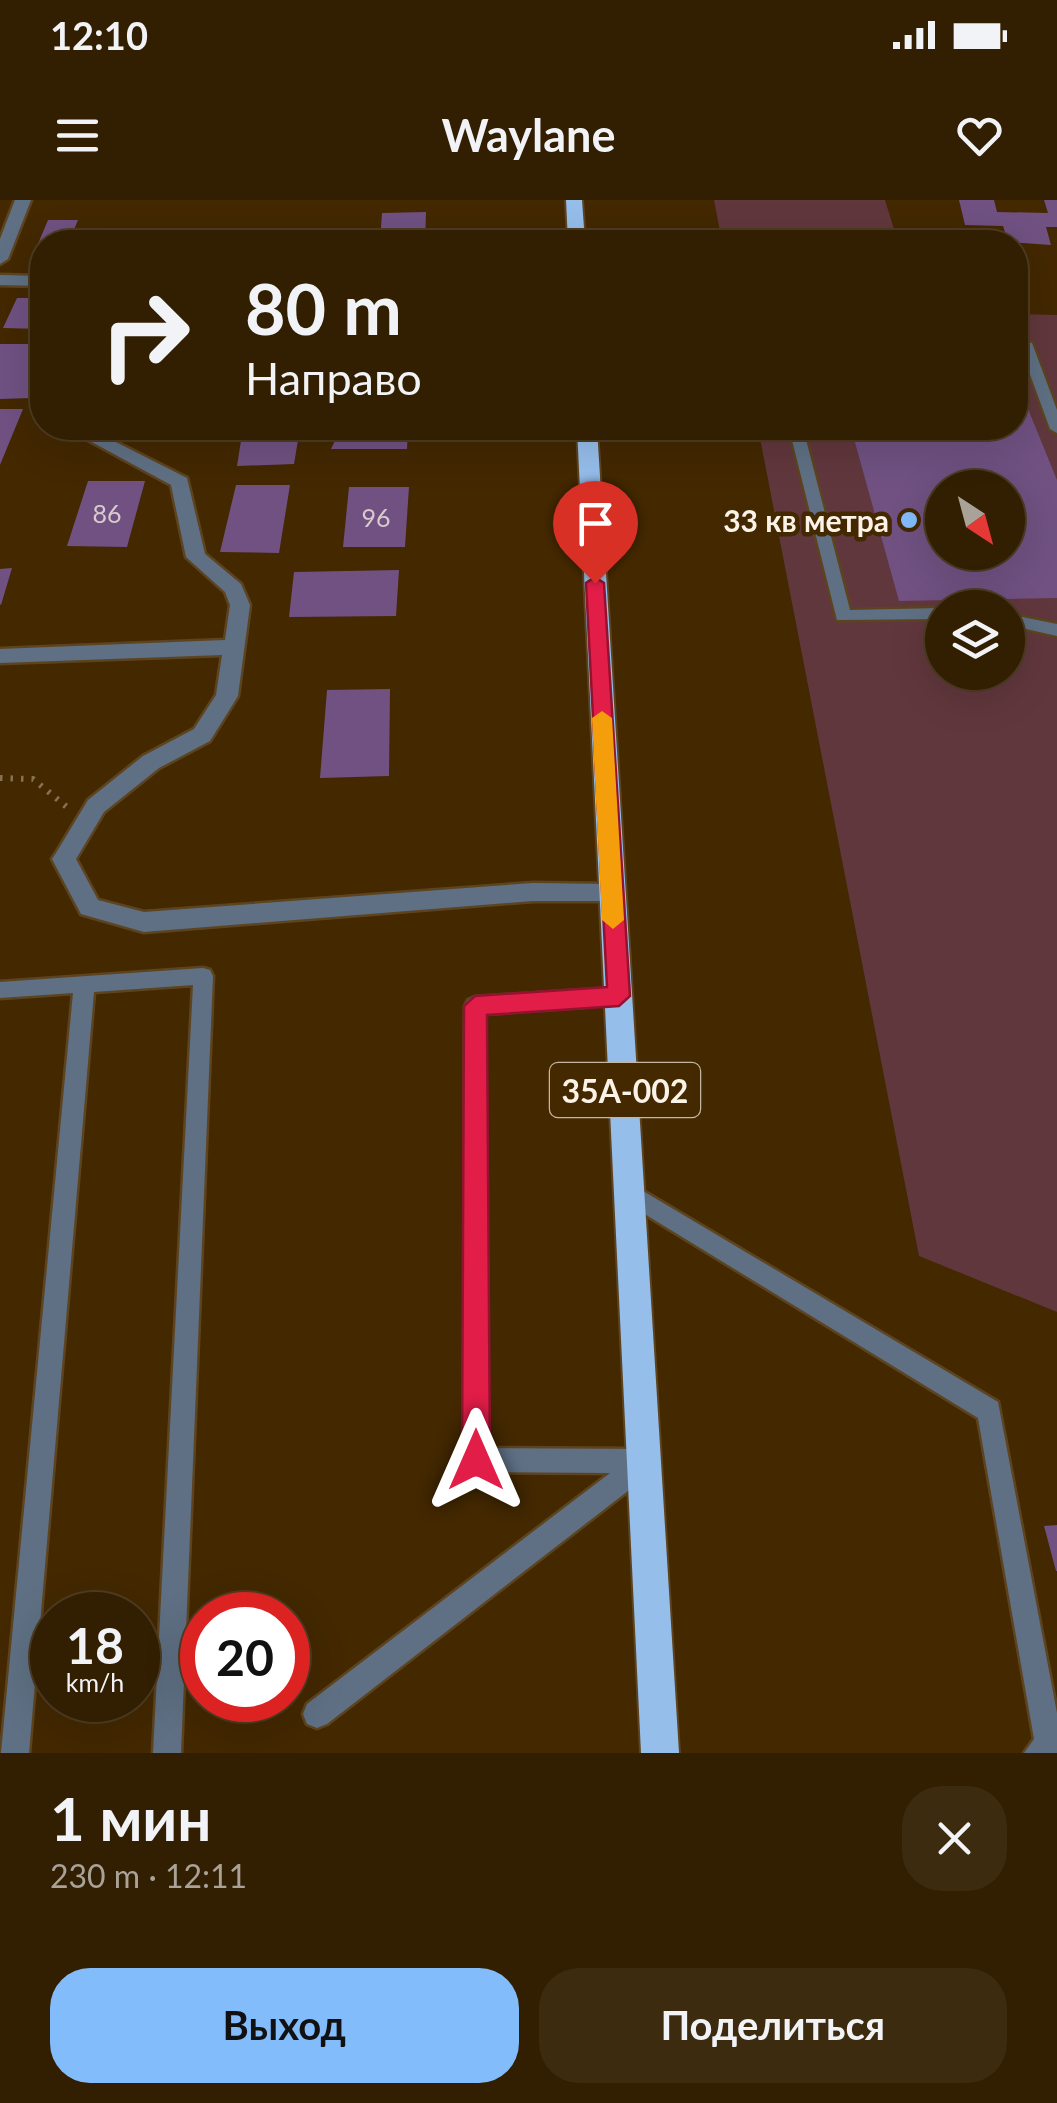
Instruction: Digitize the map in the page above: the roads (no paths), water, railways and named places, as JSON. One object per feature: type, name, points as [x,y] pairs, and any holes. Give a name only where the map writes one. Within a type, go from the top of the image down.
[{"type":"highway","points":[[574,200],[576,230]]},
{"type":"highway","name":"35А-002","points":[[587,440],[611,894],[633,1195],[660,1753]]},
{"type":"street","points":[[0,260],[24,200]]},
{"type":"street","points":[[0,280],[30,281]]},
{"type":"street","points":[[98,440],[180,482],[196,558],[234,589],[240,606],[231,647],[227,696],[202,735],[151,762],[96,806],[64,859],[90,907],[144,922],[533,892],[611,894]]},
{"type":"street","points":[[0,656],[231,647]]},
{"type":"lane","points":[[1028,351],[1057,429]]},
{"type":"lane","points":[[799,440],[843,616],[925,614]]},
{"type":"lane","points":[[1025,623],[1057,630]]},
{"type":"lane","points":[[0,990],[203,976],[167,1753]]},
{"type":"lane","points":[[15,1753],[84,987]]},
{"type":"lane","points":[[619,996],[475,1006],[476,1460],[646,1461]]},
{"type":"lane","points":[[633,1195],[990,1411],[1048,1747]]},
{"type":"lane","points":[[316,1714],[646,1461]]},
{"type":"place","name":"33 кв метра","points":[[909,520]]}]
